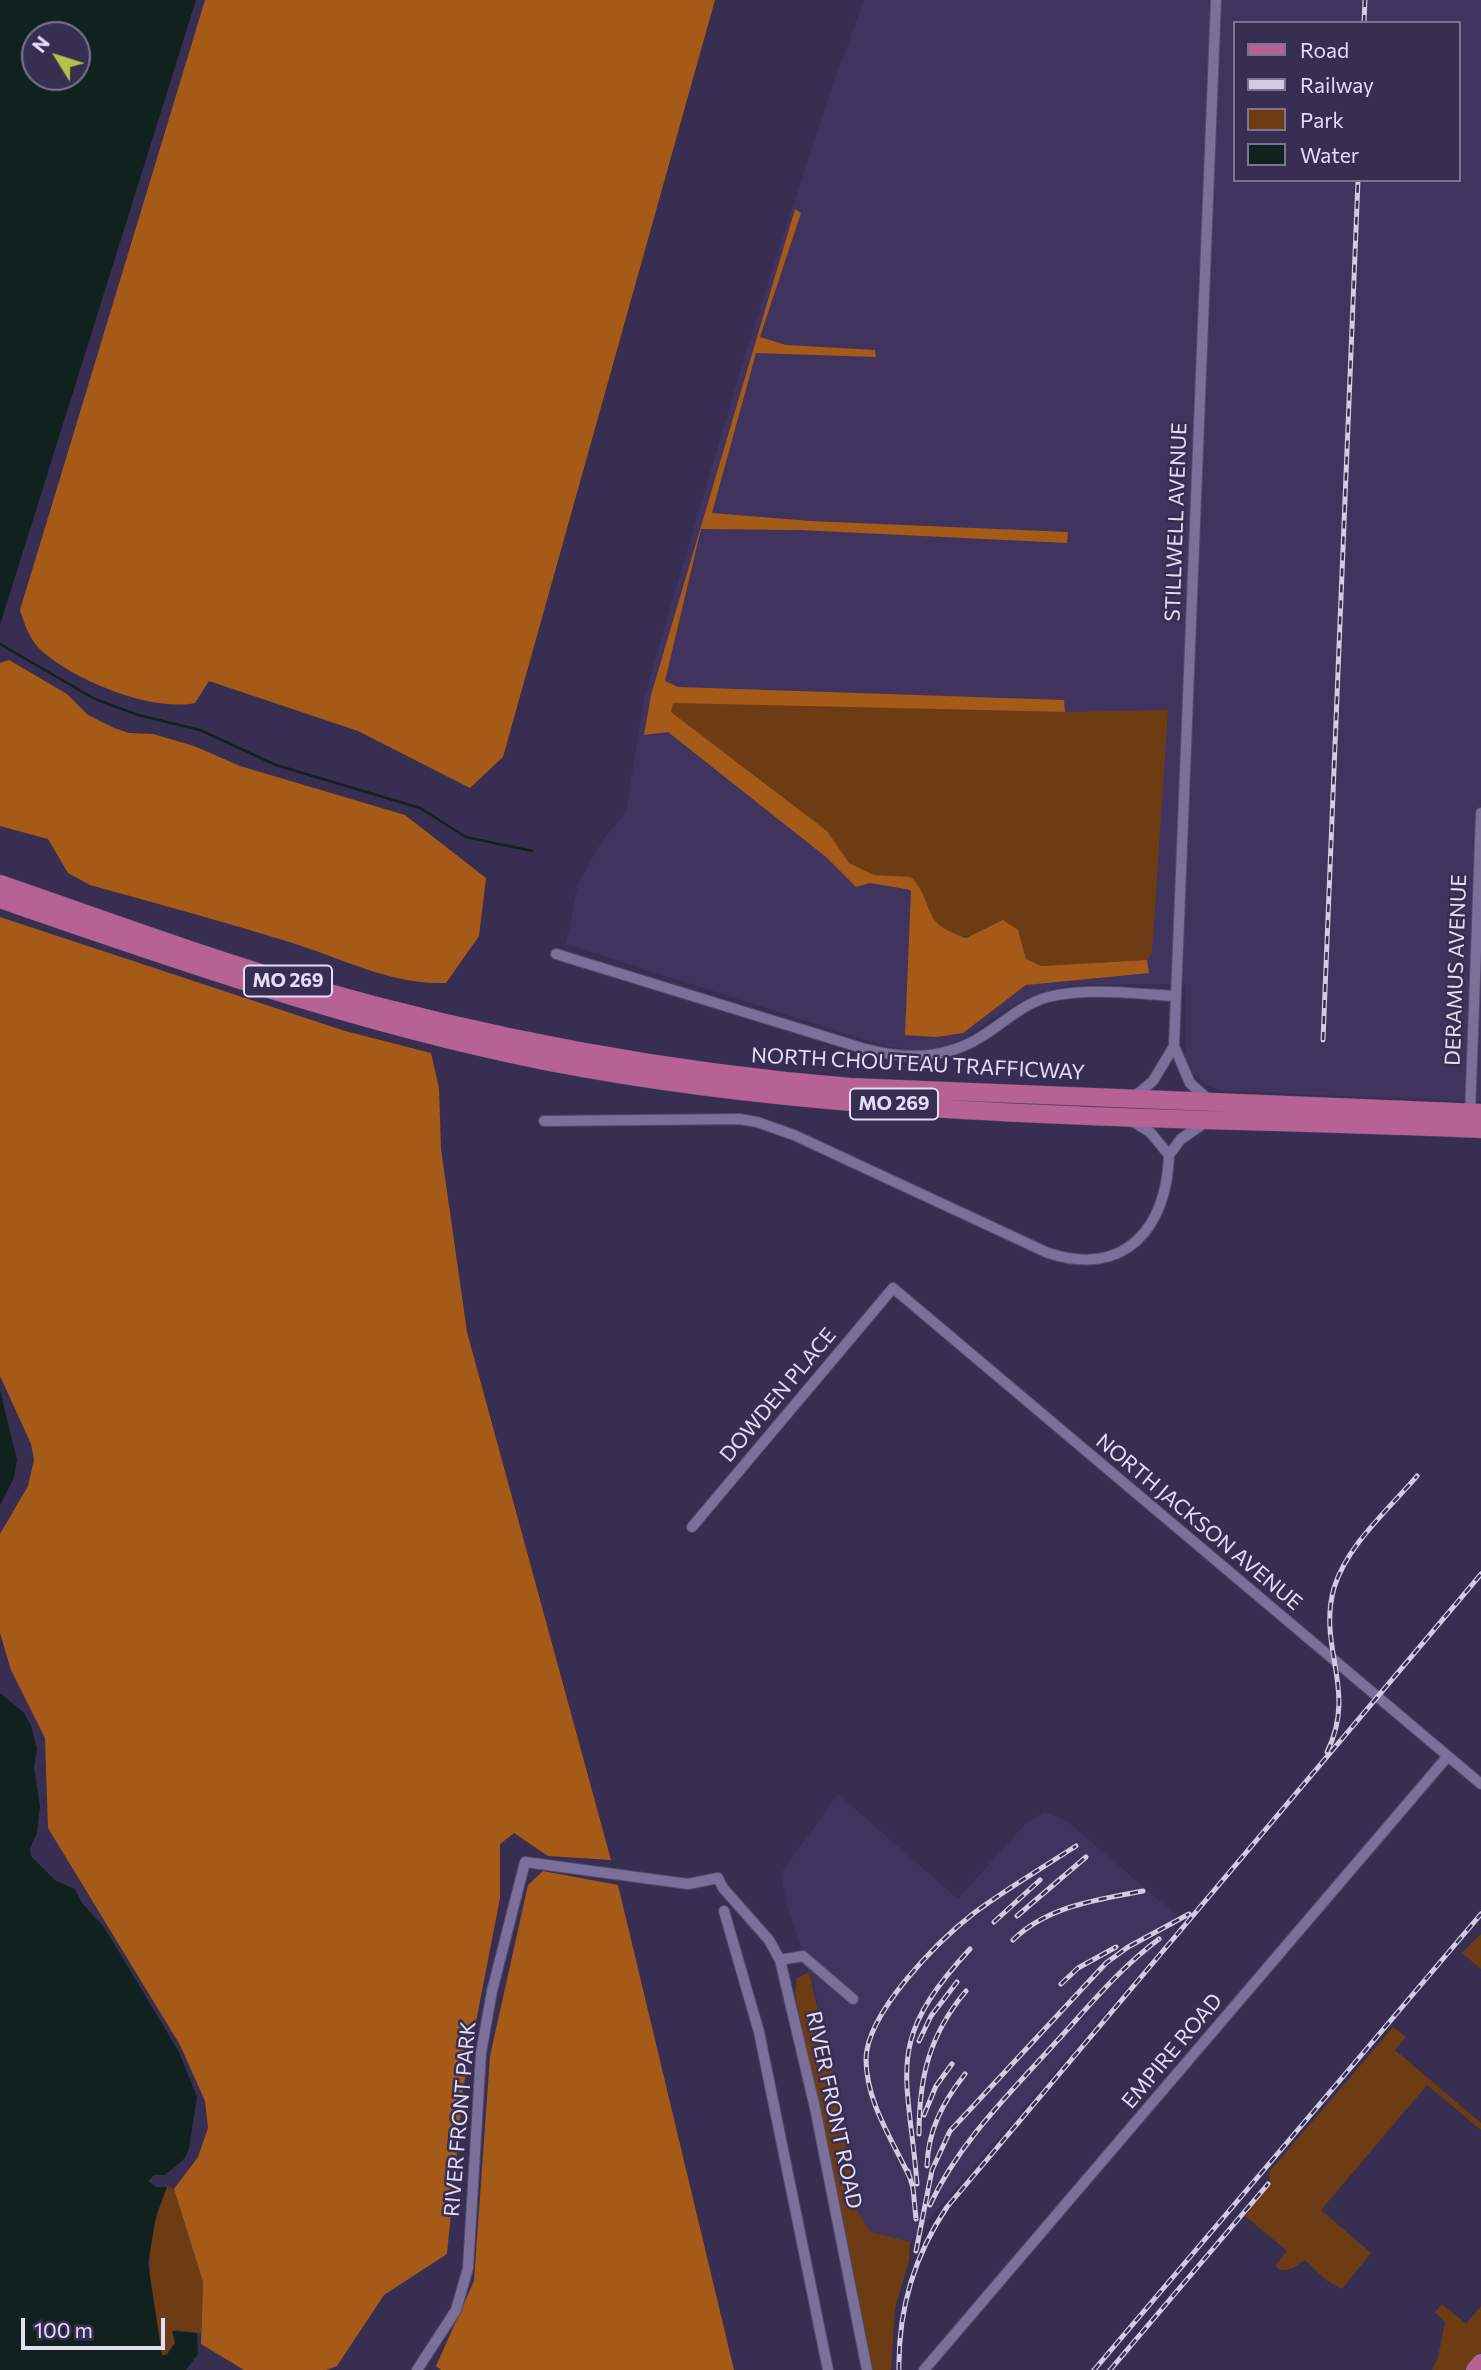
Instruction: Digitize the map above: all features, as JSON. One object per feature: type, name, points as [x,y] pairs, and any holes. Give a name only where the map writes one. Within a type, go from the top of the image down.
[{"type":"main road","name":"NORTH CHOUTEAU TRAFFICWAY","points":[[0,884],[307,987],[582,1060],[850,1087],[1209,1100],[1475,1121]]},
{"type":"main road","name":"NORTH CHOUTEAU TRAFFICWAY","points":[[0,899],[305,1002],[414,1031],[582,1060],[722,1089],[813,1098],[1208,1121],[1475,1121]]},
{"type":"main road","points":[[1475,2370],[1481,2362]]},
{"type":"street","name":"STILLWELL AVENUE","points":[[1209,1100],[1190,1083],[1174,1046],[1216,0]]},
{"type":"street","name":"DERAMUS AVENUE","points":[[1475,1121],[1481,813]]},
{"type":"street","name":"NORTH CHOUTEAU TRAFFICWAY","points":[[556,954],[862,1048],[905,1057],[935,1055],[961,1047],[1022,1008],[1048,998],[1082,993],[1176,996]]},
{"type":"street","name":"STILLWELL AVENUE","points":[[1134,1097],[1153,1081],[1174,1046]]},
{"type":"street","name":"NORTH CHOUTEAU TRAFFICWAY","points":[[1121,1115],[1150,1132],[1169,1155]]},
{"type":"street","points":[[544,1121],[739,1119],[757,1122],[794,1135],[1048,1253],[1084,1261],[1122,1250],[1145,1232],[1157,1217],[1168,1186],[1169,1155],[1181,1139],[1208,1121]]},
{"type":"street","name":"DOWDEN PLACE","points":[[692,1527],[893,1288]]},
{"type":"street","name":"NORTH JACKSON AVENUE","points":[[893,1288],[1481,1784]]},
{"type":"street","name":"EMPIRE ROAD","points":[[924,2370],[1448,1756]]},
{"type":"street","name":"RIVER FRONT ROAD","points":[[525,1862],[688,1884],[718,1878],[730,1897],[769,1940],[780,1960],[816,2108],[867,2370]]},
{"type":"street","name":"RIVER FRONT PARK","points":[[417,2370],[456,2310],[468,2268],[481,2053],[492,1992],[525,1862]]},
{"type":"street","points":[[724,1911],[759,2032],[828,2370]]},
{"type":"street","points":[[780,1960],[803,1956],[853,1999]]},
{"type":"shaded area","points":[[205,0],[715,0],[503,757],[470,788],[358,731],[209,681],[195,703],[158,703],[115,692],[57,663],[38,648],[22,616],[20,610]]},
{"type":"shaded area","points":[[864,0],[1481,0],[1481,1102],[1221,1091],[1207,1085],[1193,1074],[1186,1059],[1186,984],[1070,985],[1045,991],[1009,1007],[964,1038],[939,1048],[914,1051],[878,1044],[566,944],[578,884],[602,841],[626,812],[645,694],[747,348],[828,99]]},
{"type":"shaded area","points":[[795,209],[801,213],[760,337],[786,345],[875,350],[876,357],[756,353],[712,513],[810,521],[1068,532],[1067,543],[799,530],[701,529],[665,681],[678,687],[1064,700],[1065,712],[673,703],[671,712],[827,831],[849,863],[874,875],[911,877],[935,920],[951,932],[966,938],[1003,920],[1018,930],[1026,959],[1041,966],[1147,960],[1149,973],[1026,985],[963,1033],[936,1037],[905,1035],[911,890],[870,883],[856,887],[826,857],[668,732],[644,735],[651,695]]},
{"type":"shaded area","points":[[9,660],[67,694],[88,715],[114,728],[129,733],[153,734],[194,746],[240,766],[405,815],[486,878],[479,936],[446,983],[405,980],[365,969],[306,947],[90,885],[68,873],[48,839],[0,826],[0,663]]},
{"type":"shaded area","points":[[0,917],[345,1031],[431,1053],[439,1088],[441,1149],[467,1332],[611,1860],[548,1856],[514,1833],[500,1844],[500,1898],[463,2089],[447,2254],[384,2295],[337,2366],[326,2370],[244,2370],[201,2344],[203,2282],[174,2189],[198,2157],[208,2128],[205,2101],[180,2045],[48,1828],[45,1738],[11,1670],[0,1633],[0,1534],[28,1486],[34,1460],[31,1444],[0,1376]]},
{"type":"shaded area","points":[[838,1794],[958,1899],[1025,1824],[1045,1812],[1067,1821],[1176,1915],[1175,1931],[910,2242],[871,2232],[857,2211],[814,1987],[787,1906],[781,1873]]},
{"type":"shaded area","points":[[543,1871],[618,1885],[734,2370],[441,2370],[436,2366],[474,2281],[490,2056],[528,1885]]},
{"type":"green space","points":[[673,703],[1065,712],[1168,710],[1152,953],[1147,960],[1041,966],[1026,959],[1018,930],[967,936],[944,930],[936,923],[920,889],[911,877],[874,875],[849,863],[827,831],[671,712]]},
{"type":"green space","points":[[1481,1934],[1481,1969],[1462,1953]]},
{"type":"green space","points":[[809,1972],[832,2071],[857,2211],[871,2232],[910,2242],[909,2261],[895,2308],[891,2370],[872,2370],[795,1994],[797,1978]]},
{"type":"green space","points":[[1393,2027],[1406,2037],[1395,2050],[1481,2123],[1481,2130],[1427,2085],[1321,2210],[1371,2253],[1342,2289],[1326,2280],[1305,2260],[1291,2269],[1280,2270],[1275,2266],[1287,2251],[1245,2216],[1270,2184],[1269,2172]]},
{"type":"green space","points":[[167,2187],[174,2189],[203,2282],[201,2333],[174,2330],[175,2343],[163,2357],[153,2301],[150,2253],[155,2222]]},
{"type":"green space","points":[[1442,2304],[1466,2324],[1481,2306],[1481,2352],[1465,2370],[1432,2370],[1438,2358],[1445,2322],[1435,2312]]},
{"type":"water","points":[[0,0],[196,0],[0,625]]},
{"type":"water","points":[[0,1390],[17,1460],[14,1478],[0,1505]]},
{"type":"water","points":[[0,1693],[24,1713],[31,1726],[37,1749],[34,1767],[40,1806],[37,1833],[30,1848],[31,1856],[56,1881],[75,1889],[82,1903],[104,1927],[179,2052],[197,2097],[185,2158],[165,2175],[154,2175],[148,2181],[156,2187],[167,2187],[156,2216],[148,2263],[162,2355],[167,2355],[175,2343],[172,2331],[197,2333],[198,2354],[186,2370],[0,2370]]},
{"type":"waterway","points":[[0,644],[95,699],[138,715],[200,730],[276,765],[420,808],[466,837],[532,851]]},
{"type":"railway","points":[[1364,21],[1365,0]]},
{"type":"railway","points":[[1323,1040],[1358,182]]},
{"type":"railway","points":[[1327,1752],[1336,1730],[1339,1709],[1330,1630],[1334,1588],[1340,1572],[1359,1542],[1417,1476]]},
{"type":"railway","points":[[899,2370],[901,2327],[910,2285],[925,2245],[947,2207],[1481,1574]]},
{"type":"railway","points":[[910,2178],[870,2091],[866,2059],[869,2040],[878,2020],[924,1959],[959,1925],[1076,1846]]},
{"type":"railway","points":[[1017,1916],[1086,1857]]},
{"type":"railway","points":[[994,1922],[1040,1880]]},
{"type":"railway","points":[[1013,1940],[1041,1919],[1057,1912],[1090,1901],[1143,1891]]},
{"type":"railway","points":[[916,2251],[932,2170],[950,2131],[1106,1963],[1128,1947],[1189,1914]]},
{"type":"railway","points":[[1094,2370],[1481,1914]]},
{"type":"railway","points":[[930,2205],[956,2160],[987,2118],[1106,1987],[1159,1939]]},
{"type":"railway","points":[[1061,1984],[1078,1968],[1116,1947]]},
{"type":"railway","points":[[917,2184],[907,2084],[913,2035],[924,2009],[942,1981],[970,1949]]},
{"type":"railway","points":[[919,2041],[931,2016],[957,1982]]},
{"type":"railway","points":[[919,2134],[921,2094],[929,2058],[943,2024],[966,1991]]},
{"type":"railway","points":[[924,2115],[936,2086],[952,2064]]},
{"type":"railway","points":[[927,2166],[930,2140],[938,2117],[965,2074]]},
{"type":"railway","points":[[908,2171],[913,2188],[916,2219]]},
{"type":"railway","points":[[1110,2370],[1268,2184]]}]
